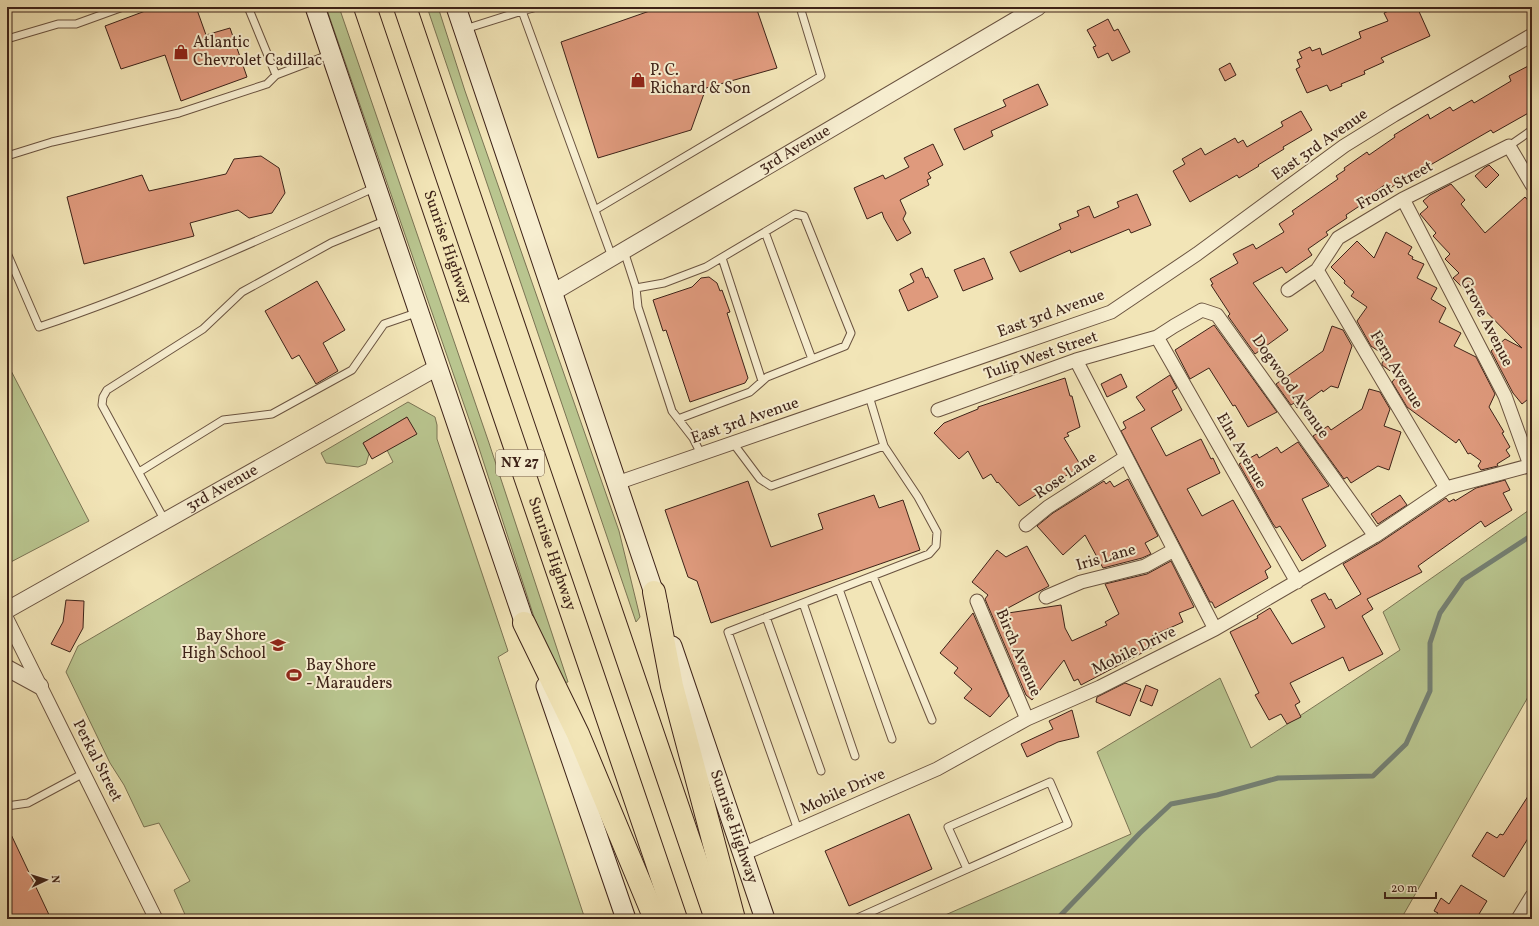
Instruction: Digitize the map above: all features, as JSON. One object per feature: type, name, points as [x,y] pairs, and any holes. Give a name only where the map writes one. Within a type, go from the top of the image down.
[{"type":"highway","name":"Sunrise Highway","points":[[365,7],[676,919]]},
{"type":"highway","name":"NY 27","points":[[405,7],[716,919]]},
{"type":"highway","points":[[654,592],[672,686],[734,919]]},
{"type":"highway","points":[[524,623],[578,734],[655,919]]},
{"type":"main road","points":[[315,7],[626,919]]},
{"type":"main road","name":"Sunrise Highway","points":[[456,7],[765,919]]},
{"type":"street","name":"3rd Avenue","points":[[552,293],[1020,12],[1038,7]]},
{"type":"street","name":"East 3rd Avenue","points":[[617,483],[1111,312],[1197,254],[1344,146],[1394,115],[1532,35]]},
{"type":"street","points":[[1509,146],[1532,185]]},
{"type":"street","name":"Front Street","points":[[1288,290],[1317,270],[1338,238],[1403,199],[1509,146]]},
{"type":"street","name":"Grove Avenue","points":[[1403,199],[1506,396],[1531,465]]},
{"type":"street","name":"Fern Avenue","points":[[1317,270],[1446,488]]},
{"type":"street","name":"Dogwood Avenue","points":[[1157,337],[1202,310],[1218,315],[1375,536]]},
{"type":"street","name":"Tulip West Street","points":[[938,410],[1076,360],[1157,337]]},
{"type":"street","name":"Elm Avenue","points":[[1157,337],[1297,582]]},
{"type":"street","points":[[1076,360],[1216,629]]},
{"type":"street","name":"3rd Avenue","points":[[7,610],[438,366]]},
{"type":"street","name":"Rose Lane","points":[[1026,525],[1048,507],[1126,457]]},
{"type":"street","name":"Mobile Drive","points":[[743,854],[937,769],[1027,719],[1100,687],[1216,629],[1375,536],[1446,488],[1531,465]]},
{"type":"street","name":"Iris Lane","points":[[1046,597],[1081,582],[1145,566],[1174,550]]},
{"type":"street","name":"Birch Avenue","points":[[977,600],[1027,719]]},
{"type":"street","name":"Perkal Street","points":[[7,619],[156,919]]},
{"type":"street","points":[[7,668],[40,686]]},
{"type":"street","points":[[1518,919],[1532,896]]},
{"type":"lane","points":[[7,39],[58,24],[76,24],[123,7]]},
{"type":"lane","points":[[248,7],[276,74]]},
{"type":"lane","points":[[464,29],[537,7]]},
{"type":"lane","points":[[595,210],[821,76],[800,7]]},
{"type":"lane","points":[[522,11],[595,210],[636,288],[638,306],[672,411],[693,438],[701,454]]},
{"type":"lane","points":[[7,156],[52,142],[179,113],[267,84],[276,74],[331,54]]},
{"type":"lane","name":"Front Street","points":[[1509,146],[1532,130]]},
{"type":"lane","points":[[7,253],[39,327],[90,310],[231,252],[376,187]]},
{"type":"lane","points":[[636,288],[664,283],[706,267],[795,214],[804,216],[851,333],[845,346],[767,377],[750,392],[678,418]]},
{"type":"lane","points":[[165,521],[102,405],[102,397],[107,390],[203,328],[242,292],[331,243],[387,219]]},
{"type":"lane","points":[[765,232],[812,359]]},
{"type":"lane","points":[[722,258],[762,381]]},
{"type":"lane","points":[[139,472],[222,420],[272,414],[352,370],[384,324],[419,312]]},
{"type":"lane","points":[[798,830],[728,632],[929,554],[936,546],[937,532],[918,497],[884,446],[868,396]]},
{"type":"lane","points":[[732,443],[760,479],[771,486],[884,446]]},
{"type":"lane","points":[[874,576],[932,720]]},
{"type":"lane","points":[[839,589],[892,740]]},
{"type":"lane","points":[[803,603],[855,756]]},
{"type":"lane","points":[[766,617],[821,771]]},
{"type":"lane","points":[[7,806],[28,803],[84,773]]},
{"type":"lane","points":[[855,919],[1068,824],[1050,782],[948,827],[967,869]]},
{"type":"green space","points":[[326,7],[339,7],[489,443],[568,682],[562,683],[535,620],[477,442]]},
{"type":"green space","points":[[427,7],[438,7],[465,91],[619,531],[640,617],[636,622]]},
{"type":"green space","points":[[7,363],[89,521],[7,564]]},
{"type":"green space","name":"Bay Shore High School","points":[[408,402],[435,417],[437,425],[437,439],[508,651],[498,657],[585,919],[187,919],[174,890],[190,881],[159,823],[144,827],[124,785],[110,763],[66,672],[78,646],[393,462],[387,450],[407,417],[363,443],[369,454],[366,464],[358,467],[326,463],[321,453]]},
{"type":"green space","points":[[1532,508],[1532,690],[1401,919],[936,919],[1131,834],[1097,752],[1220,678],[1251,748],[1400,650],[1383,612]]},
{"type":"building","points":[[156,7],[196,7],[206,35],[230,28],[247,77],[181,101],[165,55],[121,69],[105,26]]},
{"type":"building","points":[[661,7],[756,7],[777,68],[706,88],[691,130],[598,158],[561,42]]},
{"type":"building","points":[[1398,7],[1417,7],[1430,36],[1381,58],[1384,62],[1364,71],[1365,74],[1341,84],[1342,86],[1330,91],[1327,85],[1307,93],[1296,69],[1300,67],[1297,60],[1302,58],[1299,52],[1310,47],[1312,51],[1320,48],[1322,55],[1361,38],[1359,32],[1388,21],[1384,13]]},
{"type":"building","points":[[1108,19],[1114,31],[1118,29],[1130,52],[1112,61],[1108,53],[1098,58],[1093,47],[1096,46],[1087,30]]},
{"type":"building","points":[[1230,63],[1236,75],[1225,81],[1219,69]]},
{"type":"building","points":[[1532,64],[1532,111],[1493,133],[1491,130],[1413,175],[1412,173],[1389,189],[1386,184],[1363,200],[1364,203],[1346,215],[1347,218],[1326,232],[1328,235],[1308,249],[1312,255],[1286,273],[1282,267],[1253,283],[1288,330],[1255,354],[1228,316],[1230,314],[1211,285],[1213,284],[1210,279],[1238,263],[1233,254],[1253,244],[1256,249],[1284,232],[1279,224],[1294,214],[1292,211],[1338,179],[1336,176],[1345,170],[1344,168],[1367,152],[1369,155],[1395,137],[1394,135],[1428,114],[1430,119],[1450,107],[1453,111],[1472,100],[1474,103],[1511,81],[1509,76]]},
{"type":"building","points":[[1038,84],[1048,105],[991,131],[993,136],[964,150],[954,129],[1006,106],[1003,100]]},
{"type":"building","points":[[1301,111],[1312,130],[1283,147],[1284,149],[1239,178],[1237,175],[1190,202],[1173,171],[1185,164],[1182,159],[1201,148],[1205,155],[1235,138],[1238,143],[1243,140],[1247,147],[1283,126],[1281,122]]},
{"type":"building","points":[[933,144],[943,165],[928,173],[931,178],[927,180],[929,185],[900,200],[906,213],[903,219],[911,233],[897,241],[882,212],[867,219],[854,188],[883,175],[885,179],[909,167],[904,158]]},
{"type":"building","points":[[261,156],[279,168],[285,193],[272,213],[249,218],[238,210],[190,223],[194,236],[84,264],[67,197],[142,175],[149,191],[226,174],[234,159]]},
{"type":"building","points":[[1489,165],[1499,175],[1486,188],[1475,176]]},
{"type":"building","points":[[1451,184],[1465,200],[1461,204],[1485,233],[1525,197],[1532,205],[1532,396],[1522,404],[1513,393],[1491,351],[1505,339],[1522,348],[1453,278],[1459,273],[1445,259],[1450,254],[1433,236],[1436,233],[1420,214],[1428,207],[1423,201],[1430,195]]},
{"type":"building","points":[[1137,194],[1151,225],[1131,233],[1129,229],[1071,253],[1070,250],[1020,272],[1010,252],[1061,229],[1059,224],[1079,216],[1077,211],[1089,206],[1094,218],[1119,207],[1117,202]]},
{"type":"building","points":[[1386,232],[1412,247],[1408,254],[1413,257],[1412,259],[1424,264],[1417,278],[1437,288],[1431,299],[1446,308],[1439,322],[1461,333],[1454,346],[1476,357],[1495,394],[1489,407],[1504,432],[1502,433],[1510,447],[1506,450],[1510,456],[1497,464],[1498,466],[1481,470],[1478,466],[1481,461],[1470,453],[1468,454],[1459,439],[1456,443],[1407,407],[1392,382],[1397,376],[1382,365],[1384,360],[1381,358],[1384,355],[1371,346],[1357,321],[1367,307],[1351,296],[1354,292],[1344,283],[1345,281],[1331,267],[1357,241],[1374,258]]},
{"type":"building","points":[[984,258],[993,279],[963,291],[954,270]]},
{"type":"building","points":[[922,268],[926,278],[928,277],[938,297],[908,311],[899,290],[914,282],[910,274]]},
{"type":"building","points":[[709,277],[717,283],[720,291],[722,290],[730,312],[727,313],[748,378],[745,383],[690,402],[666,330],[663,331],[653,300],[692,287],[701,278]]},
{"type":"building","points":[[317,281],[345,330],[323,343],[338,371],[316,384],[299,355],[292,359],[265,311]]},
{"type":"building","points":[[1214,325],[1277,412],[1248,427],[1235,405],[1233,406],[1209,368],[1190,379],[1175,350]]},
{"type":"building","points":[[1332,326],[1343,330],[1352,346],[1338,388],[1331,386],[1323,392],[1322,390],[1297,408],[1294,403],[1291,405],[1276,384],[1323,351]]},
{"type":"building","points":[[1121,374],[1127,387],[1107,397],[1101,384]]},
{"type":"building","points":[[1170,375],[1177,388],[1172,391],[1182,410],[1151,428],[1166,456],[1201,439],[1211,459],[1213,458],[1220,473],[1187,489],[1202,516],[1233,500],[1271,567],[1265,571],[1268,578],[1215,608],[1212,602],[1210,602],[1121,431],[1126,428],[1123,422],[1145,410],[1136,397]]},
{"type":"building","points":[[1065,378],[1070,396],[1072,396],[1080,427],[1067,433],[1069,436],[1064,438],[1081,466],[1019,506],[998,482],[997,483],[991,474],[983,479],[968,451],[959,459],[934,433],[944,423],[978,409],[978,407]]},
{"type":"building","points":[[1369,389],[1380,392],[1390,409],[1384,426],[1401,432],[1389,470],[1378,466],[1351,483],[1347,477],[1344,479],[1313,436],[1328,426],[1331,430],[1362,409]]},
{"type":"building","points":[[407,417],[417,434],[372,459],[363,443]]},
{"type":"building","points":[[1298,442],[1329,486],[1302,499],[1326,546],[1302,561],[1280,526],[1276,528],[1273,524],[1239,464],[1257,454],[1259,458],[1277,447],[1281,453]]},
{"type":"building","points":[[1128,479],[1158,536],[1145,543],[1151,554],[1142,558],[1103,568],[1085,535],[1063,555],[1037,526],[1053,513],[1104,481],[1106,484],[1110,481],[1114,487]]},
{"type":"building","points":[[1505,480],[1510,490],[1503,493],[1512,510],[1485,527],[1481,521],[1418,566],[1422,572],[1367,599],[1373,609],[1362,616],[1383,654],[1349,671],[1343,657],[1290,683],[1300,702],[1295,705],[1301,717],[1287,724],[1281,714],[1269,720],[1255,695],[1259,693],[1230,632],[1258,618],[1257,616],[1270,608],[1292,644],[1325,627],[1311,600],[1325,593],[1329,600],[1331,599],[1336,609],[1361,594],[1343,564],[1379,543],[1446,498],[1449,502],[1454,499],[1455,501],[1476,488]]},
{"type":"building","points":[[748,481],[771,547],[823,529],[818,514],[874,495],[879,508],[903,500],[920,550],[711,623],[697,581],[688,577],[665,510]]},
{"type":"building","points":[[1400,495],[1407,505],[1378,524],[1371,514]]},
{"type":"building","points":[[1027,546],[1049,586],[995,615],[1061,605],[1065,628],[1072,641],[1107,625],[1105,622],[1119,614],[1105,584],[1147,574],[1171,561],[1194,607],[1179,613],[1183,622],[1152,636],[1157,645],[1081,685],[1078,679],[1074,681],[1064,660],[1032,700],[1026,695],[985,599],[988,595],[972,582],[997,550],[1006,557]]},
{"type":"building","points":[[66,600],[84,601],[83,628],[70,652],[51,644],[63,622]]},
{"type":"building","points":[[973,613],[1009,696],[990,717],[964,698],[972,689],[954,673],[958,668],[940,653]]},
{"type":"building","points":[[1125,683],[1141,689],[1130,716],[1096,702],[1097,697]]},
{"type":"building","points":[[1146,685],[1158,690],[1152,706],[1140,701]]},
{"type":"building","points":[[1072,710],[1079,737],[1058,742],[1027,757],[1021,744],[1053,729],[1049,721]]},
{"type":"building","points":[[1532,790],[1532,832],[1504,877],[1472,856],[1487,832],[1497,838],[1500,834],[1503,835]]},
{"type":"building","points":[[909,814],[932,869],[849,906],[825,851]]},
{"type":"building","points":[[7,826],[51,919],[7,919]]},
{"type":"building","points":[[1461,885],[1487,901],[1476,919],[1433,919],[1438,913],[1434,911],[1441,898],[1449,904]]},
{"type":"waterway","points":[[1057,919],[1140,833],[1171,804],[1217,795],[1278,778],[1373,776],[1406,744],[1430,691],[1430,643],[1440,613],[1463,580],[1532,535]]},
{"type":"place","name":"Atlantic Chevrolet Cadillac","points":[[181,52]]},
{"type":"place","name":"P. C. Richard & Son","points":[[638,80]]},
{"type":"place","name":"Bay Shore High School","points":[[278,645]]},
{"type":"place","name":"Bay Shore - Marauders","points":[[294,675]]}]
